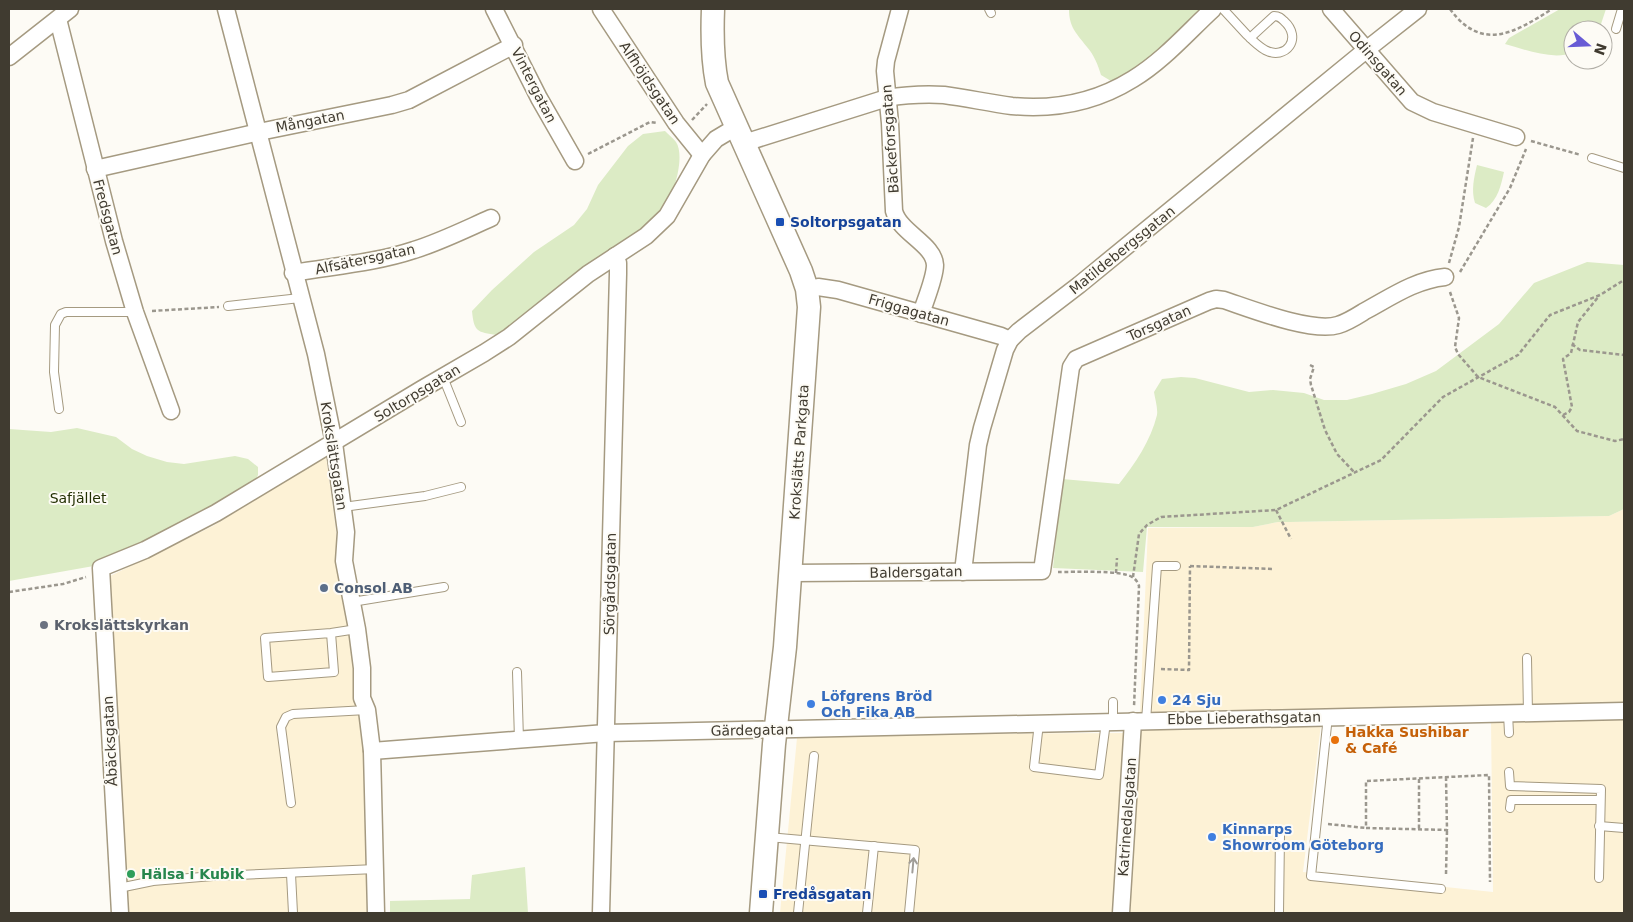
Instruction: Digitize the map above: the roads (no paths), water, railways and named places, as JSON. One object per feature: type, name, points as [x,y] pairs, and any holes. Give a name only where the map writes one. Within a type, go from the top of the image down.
[{"type":"street","name":"Krokslättsgatan","points":[[226,9],[316,354],[334,443],[346,532],[344,561],[357,630],[362,668],[362,698],[367,710],[372,751],[376,913]]},
{"type":"street","name":"Vintergatan","points":[[494,9],[514,45],[539,98],[575,161]]},
{"type":"street","name":"Alfhöjdsgatan","points":[[601,9],[680,127],[702,156]]},
{"type":"street","name":"Krokslätts Parkgata","points":[[712,9],[714,69],[722,94],[801,270],[807,289],[809,307],[791,573],[766,836],[761,913]]},
{"type":"street","name":"Bäckeforsgatan","points":[[900,9],[886,61],[894,211],[896,218],[902,226],[929,251],[935,264],[921,314]]},
{"type":"street","name":"Soltorpsgatan","points":[[101,568],[145,550],[216,513],[509,337],[588,274],[646,236],[667,216],[702,156],[716,139],[740,135],[903,95],[943,95],[1011,106],[1036,107],[1055,107],[1084,100],[1134,79],[1213,9]]},
{"type":"street","name":"Odinsgatan","points":[[1331,9],[1412,102],[1433,112],[1522,139]]},
{"type":"street","name":"Matildebergsgatan","points":[[963,572],[978,444],[1005,350],[1010,340],[1418,9]]},
{"type":"street","points":[[9,57],[64,14]]},
{"type":"street","name":"Fredsgatan","points":[[64,14],[95,168],[135,312],[171,411]]},
{"type":"street","name":"Mångatan","points":[[95,168],[392,105],[409,100],[514,45]]},
{"type":"street","name":"Alfsätersgatan","points":[[294,273],[391,256],[413,250],[444,239],[491,218]]},
{"type":"street","name":"Sörgårdsgatan","points":[[601,913],[618,274],[618,263],[615,256]]},
{"type":"street","name":"Torsgatan","points":[[1042,571],[1071,367],[1076,359],[1209,301],[1224,300],[1297,322],[1328,327],[1348,322],[1411,286],[1429,279],[1445,277]]},
{"type":"street","name":"Friggagatan","points":[[807,289],[818,287],[838,290],[1010,340]]},
{"type":"street","name":"Åbäcksgatan","points":[[101,568],[120,913]]},
{"type":"street","name":"Baldersgatan","points":[[791,573],[1042,571]]},
{"type":"street","name":"Ebbe Lieberathsgatan","points":[[1139,721],[1624,711]]},
{"type":"street","name":"Gärdegatan","points":[[372,751],[606,734],[1139,721]]},
{"type":"street","name":"Katrinedalsgatan","points":[[1121,913],[1139,721]]},
{"type":"lane","points":[[1223,9],[1250,38],[1264,49],[1276,53],[1290,46],[1293,40],[1293,32],[1278,16],[1274,16],[1250,38]]},
{"type":"lane","points":[[1616,29],[1622,9]]},
{"type":"lane","points":[[1592,158],[1624,168]]},
{"type":"lane","points":[[228,306],[300,298]]},
{"type":"lane","points":[[59,409],[54,372],[55,325],[61,314],[66,312],[135,312]]},
{"type":"lane","points":[[443,377],[461,422]]},
{"type":"lane","points":[[342,507],[425,496],[461,487]]},
{"type":"lane","points":[[1139,721],[1150,669],[1158,566],[1176,566]]},
{"type":"lane","points":[[352,602],[444,587]]},
{"type":"lane","points":[[331,633],[334,672],[268,677],[266,638],[357,630]]},
{"type":"lane","points":[[1150,655],[1160,656]]},
{"type":"lane","points":[[1526,658],[1528,714]]},
{"type":"lane","points":[[517,672],[519,740]]},
{"type":"lane","points":[[1039,723],[1034,767],[1099,775],[1113,702]]},
{"type":"lane","points":[[291,803],[281,727],[286,717],[293,714],[367,710]]},
{"type":"lane","points":[[1508,714],[1509,733]]},
{"type":"lane","points":[[1328,716],[1311,876],[1441,889]]},
{"type":"lane","points":[[798,913],[814,756]]},
{"type":"lane","points":[[1509,772],[1510,786],[1601,789],[1599,878]]},
{"type":"lane","points":[[1510,808],[1511,800],[1600,800]]},
{"type":"lane","points":[[1599,826],[1624,828]]},
{"type":"lane","points":[[1279,913],[1280,835]]},
{"type":"lane","points":[[766,836],[915,850],[909,913]]},
{"type":"lane","points":[[868,913],[874,846]]},
{"type":"lane","points":[[118,889],[153,881],[196,877],[376,869]]},
{"type":"lane","points":[[291,874],[293,913]]},
{"type":"place","name":"Soltorpsgatan","points":[[780,222]]},
{"type":"place","name":"Consol AB","points":[[324,588]]},
{"type":"place","name":"Krokslättskyrkan","points":[[44,625]]},
{"type":"place","name":"24 Sju","points":[[1162,700]]},
{"type":"place","name":"Löfgrens Bröd Och Fika AB","points":[[811,704]]},
{"type":"place","name":"Hakka Sushibar & Café","points":[[1335,740]]},
{"type":"place","name":"Kinnarps Showroom Göteborg","points":[[1212,837]]},
{"type":"place","name":"Hälsa i Kubik","points":[[131,874]]},
{"type":"place","name":"Fredåsgatan","points":[[763,894]]},
{"type":"park label","name":"Safjället","points":[[78,498]]}]
